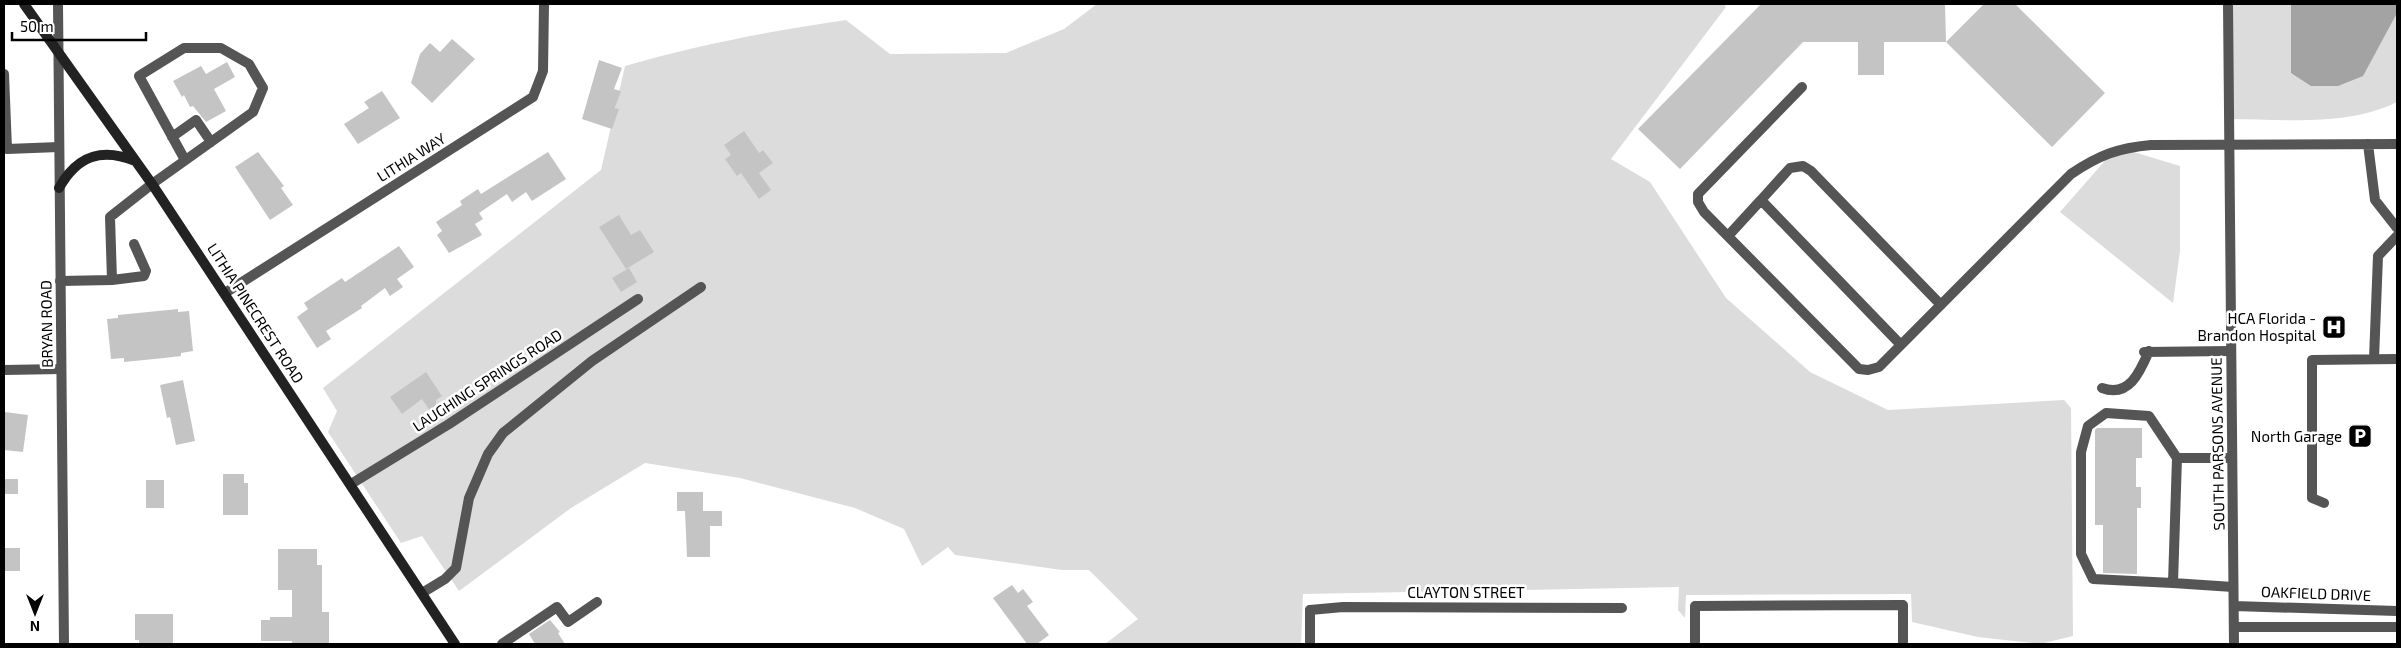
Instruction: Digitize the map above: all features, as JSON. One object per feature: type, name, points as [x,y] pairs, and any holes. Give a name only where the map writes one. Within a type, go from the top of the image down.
[{"type":"main road","name":"LITHIA PINECREST ROAD","points":[[24,4],[152,184],[455,644]]},
{"type":"main road","points":[[59,188],[73,167],[94,156],[113,154],[135,161]]},
{"type":"street","name":"BRYAN ROAD","points":[[58,4],[64,644]]},
{"type":"street","name":"LITHIA WAY","points":[[225,293],[533,97],[543,71],[544,4]]},
{"type":"street","name":"SOUTH PARSONS AVENUE","points":[[2228,4],[2234,644]]},
{"type":"street","points":[[112,280],[110,217],[152,184],[253,112],[263,88],[249,64],[222,48],[184,48],[139,76],[185,160]]},
{"type":"street","points":[[4,74],[5,149],[59,147]]},
{"type":"street","points":[[1802,87],[1698,194],[1698,202],[1704,212],[1859,369],[1868,370],[1879,368],[2054,190],[2088,162],[2107,153],[2126,147],[2151,145],[2397,144]]},
{"type":"street","points":[[172,137],[196,120],[211,142]]},
{"type":"street","points":[[2368,144],[2376,200],[2393,217],[2397,228]]},
{"type":"street","points":[[1728,236],[1790,168],[1803,166],[1811,171],[1940,305]]},
{"type":"street","points":[[1761,200],[1902,345]]},
{"type":"street","points":[[2374,359],[2378,256],[2397,236]]},
{"type":"street","points":[[60,281],[112,280],[144,276],[146,270],[134,244]]},
{"type":"street","points":[[422,592],[445,579],[456,568],[469,498],[488,454],[503,433],[592,361],[701,288]]},
{"type":"street","name":"LAUGHING SPRINGS ROAD","points":[[351,484],[449,424],[638,299]]},
{"type":"street","points":[[2102,388],[2119,391],[2128,386],[2142,368],[2146,352],[2231,350]]},
{"type":"street","points":[[2324,503],[2312,498],[2312,360],[2397,359]]},
{"type":"street","points":[[4,370],[61,369]]},
{"type":"street","points":[[2173,583],[2177,458],[2149,416],[2106,413],[2088,426],[2081,452],[2081,554],[2093,579],[2233,587]]},
{"type":"street","points":[[2177,458],[2232,458]]},
{"type":"street","points":[[503,644],[557,607],[568,622],[597,602]]},
{"type":"street","points":[[1695,644],[1695,606],[1902,605],[1903,644]]},
{"type":"street","name":"OAKFIELD DRIVE","points":[[2234,606],[2397,611]]},
{"type":"street","name":"CLAYTON STREET","points":[[1310,644],[1310,610],[1343,607],[1622,608]]},
{"type":"street","points":[[2234,627],[2397,627]]},
{"type":"shaded area","points":[[1097,4],[1724,4],[1726,7],[1611,159],[1650,182],[1726,298],[1810,372],[1888,410],[2064,400],[2071,408],[2073,636],[2040,644],[1978,637],[1912,622],[1911,594],[1686,595],[1685,618],[1678,610],[1679,587],[1303,594],[1301,644],[1105,644],[1138,619],[1089,570],[1062,570],[955,555],[948,547],[922,566],[904,529],[855,508],[740,478],[645,463],[571,508],[459,591],[422,536],[401,543],[328,432],[337,411],[323,388],[601,170],[625,66],[679,51],[734,39],[846,20],[890,54],[1006,53],[1064,29]]},
{"type":"shaded area","points":[[2228,4],[2397,4],[2397,102],[2378,110],[2336,118],[2314,120],[2228,119]]},
{"type":"shaded area","points":[[2291,4],[2397,4],[2397,13],[2363,76],[2338,86],[2311,86],[2291,73]]},
{"type":"shaded area","points":[[2117,147],[2180,166],[2180,251],[2173,303],[2060,212]]},
{"type":"building","points":[[1761,4],[1945,4],[1946,42],[1884,42],[1884,75],[1858,75],[1858,42],[1803,42],[1680,169],[1638,129]]},
{"type":"building","points":[[1984,4],[2015,4],[2105,93],[2052,147],[1946,42]]},
{"type":"building","points":[[452,39],[475,59],[432,103],[411,83],[420,54],[430,43],[440,52]]},
{"type":"building","points":[[599,60],[622,68],[614,89],[621,91],[615,108],[619,109],[612,129],[582,119]]},
{"type":"building","points":[[227,62],[235,77],[214,89],[226,111],[206,122],[193,106],[190,107],[184,95],[182,97],[173,81],[201,66],[206,74]]},
{"type":"building","points":[[382,91],[400,118],[358,144],[344,124],[369,108],[364,102]]},
{"type":"building","points":[[744,131],[759,153],[763,150],[773,163],[759,173],[771,190],[759,199],[741,173],[737,176],[725,159],[731,155],[724,145]]},
{"type":"building","points":[[258,152],[284,186],[281,188],[293,205],[270,220],[235,167]]},
{"type":"building","points":[[548,152],[566,179],[532,201],[526,192],[512,202],[507,194],[479,213],[483,219],[475,224],[482,235],[449,253],[437,235],[442,231],[436,222],[462,205],[460,201],[478,189],[481,194]]},
{"type":"building","points":[[619,215],[631,235],[640,230],[654,252],[626,269],[599,227]]},
{"type":"building","points":[[399,246],[414,267],[397,279],[403,287],[390,296],[385,288],[361,306],[362,308],[326,331],[331,339],[317,348],[297,317],[308,309],[304,303],[342,278],[345,282]]},
{"type":"building","points":[[629,268],[637,282],[621,292],[612,278]]},
{"type":"building","points":[[178,309],[178,312],[189,311],[193,351],[181,353],[181,356],[124,362],[124,358],[111,359],[107,319],[118,318],[118,315]]},
{"type":"building","points":[[426,372],[442,396],[436,400],[436,420],[422,399],[402,414],[390,397]]},
{"type":"building","points":[[183,380],[195,441],[176,445],[170,417],[167,418],[160,385]]},
{"type":"building","points":[[5,412],[28,415],[23,452],[4,450]]},
{"type":"building","points":[[2097,428],[2142,428],[2142,458],[2136,458],[2136,487],[2141,487],[2141,508],[2137,508],[2137,574],[2103,573],[2103,525],[2095,525],[2095,430]]},
{"type":"building","points":[[223,474],[244,474],[244,483],[248,483],[248,515],[223,515]]},
{"type":"building","points":[[4,479],[18,479],[18,494],[4,494]]},
{"type":"building","points":[[146,480],[164,480],[164,508],[146,508]]},
{"type":"building","points":[[677,492],[703,492],[703,511],[722,511],[722,526],[710,526],[710,557],[687,557],[685,511],[677,511]]},
{"type":"building","points":[[4,548],[20,548],[20,571],[4,571]]},
{"type":"building","points":[[278,549],[317,549],[317,565],[322,565],[322,612],[329,612],[329,643],[292,644],[292,641],[261,641],[261,620],[270,620],[270,617],[292,617],[292,590],[278,590]]},
{"type":"building","points":[[1012,585],[1018,593],[1023,589],[1033,602],[1027,606],[1049,635],[1037,644],[1027,644],[993,598]]},
{"type":"building","points":[[135,614],[173,614],[173,644],[139,644],[139,640],[135,640]]},
{"type":"building","points":[[550,620],[560,632],[558,633],[565,644],[535,644],[529,634]]},
{"type":"place","name":"HCA Florida - Brandon Hospital","points":[[2334,327]]},
{"type":"place","name":"North Garage","points":[[2360,436]]}]
